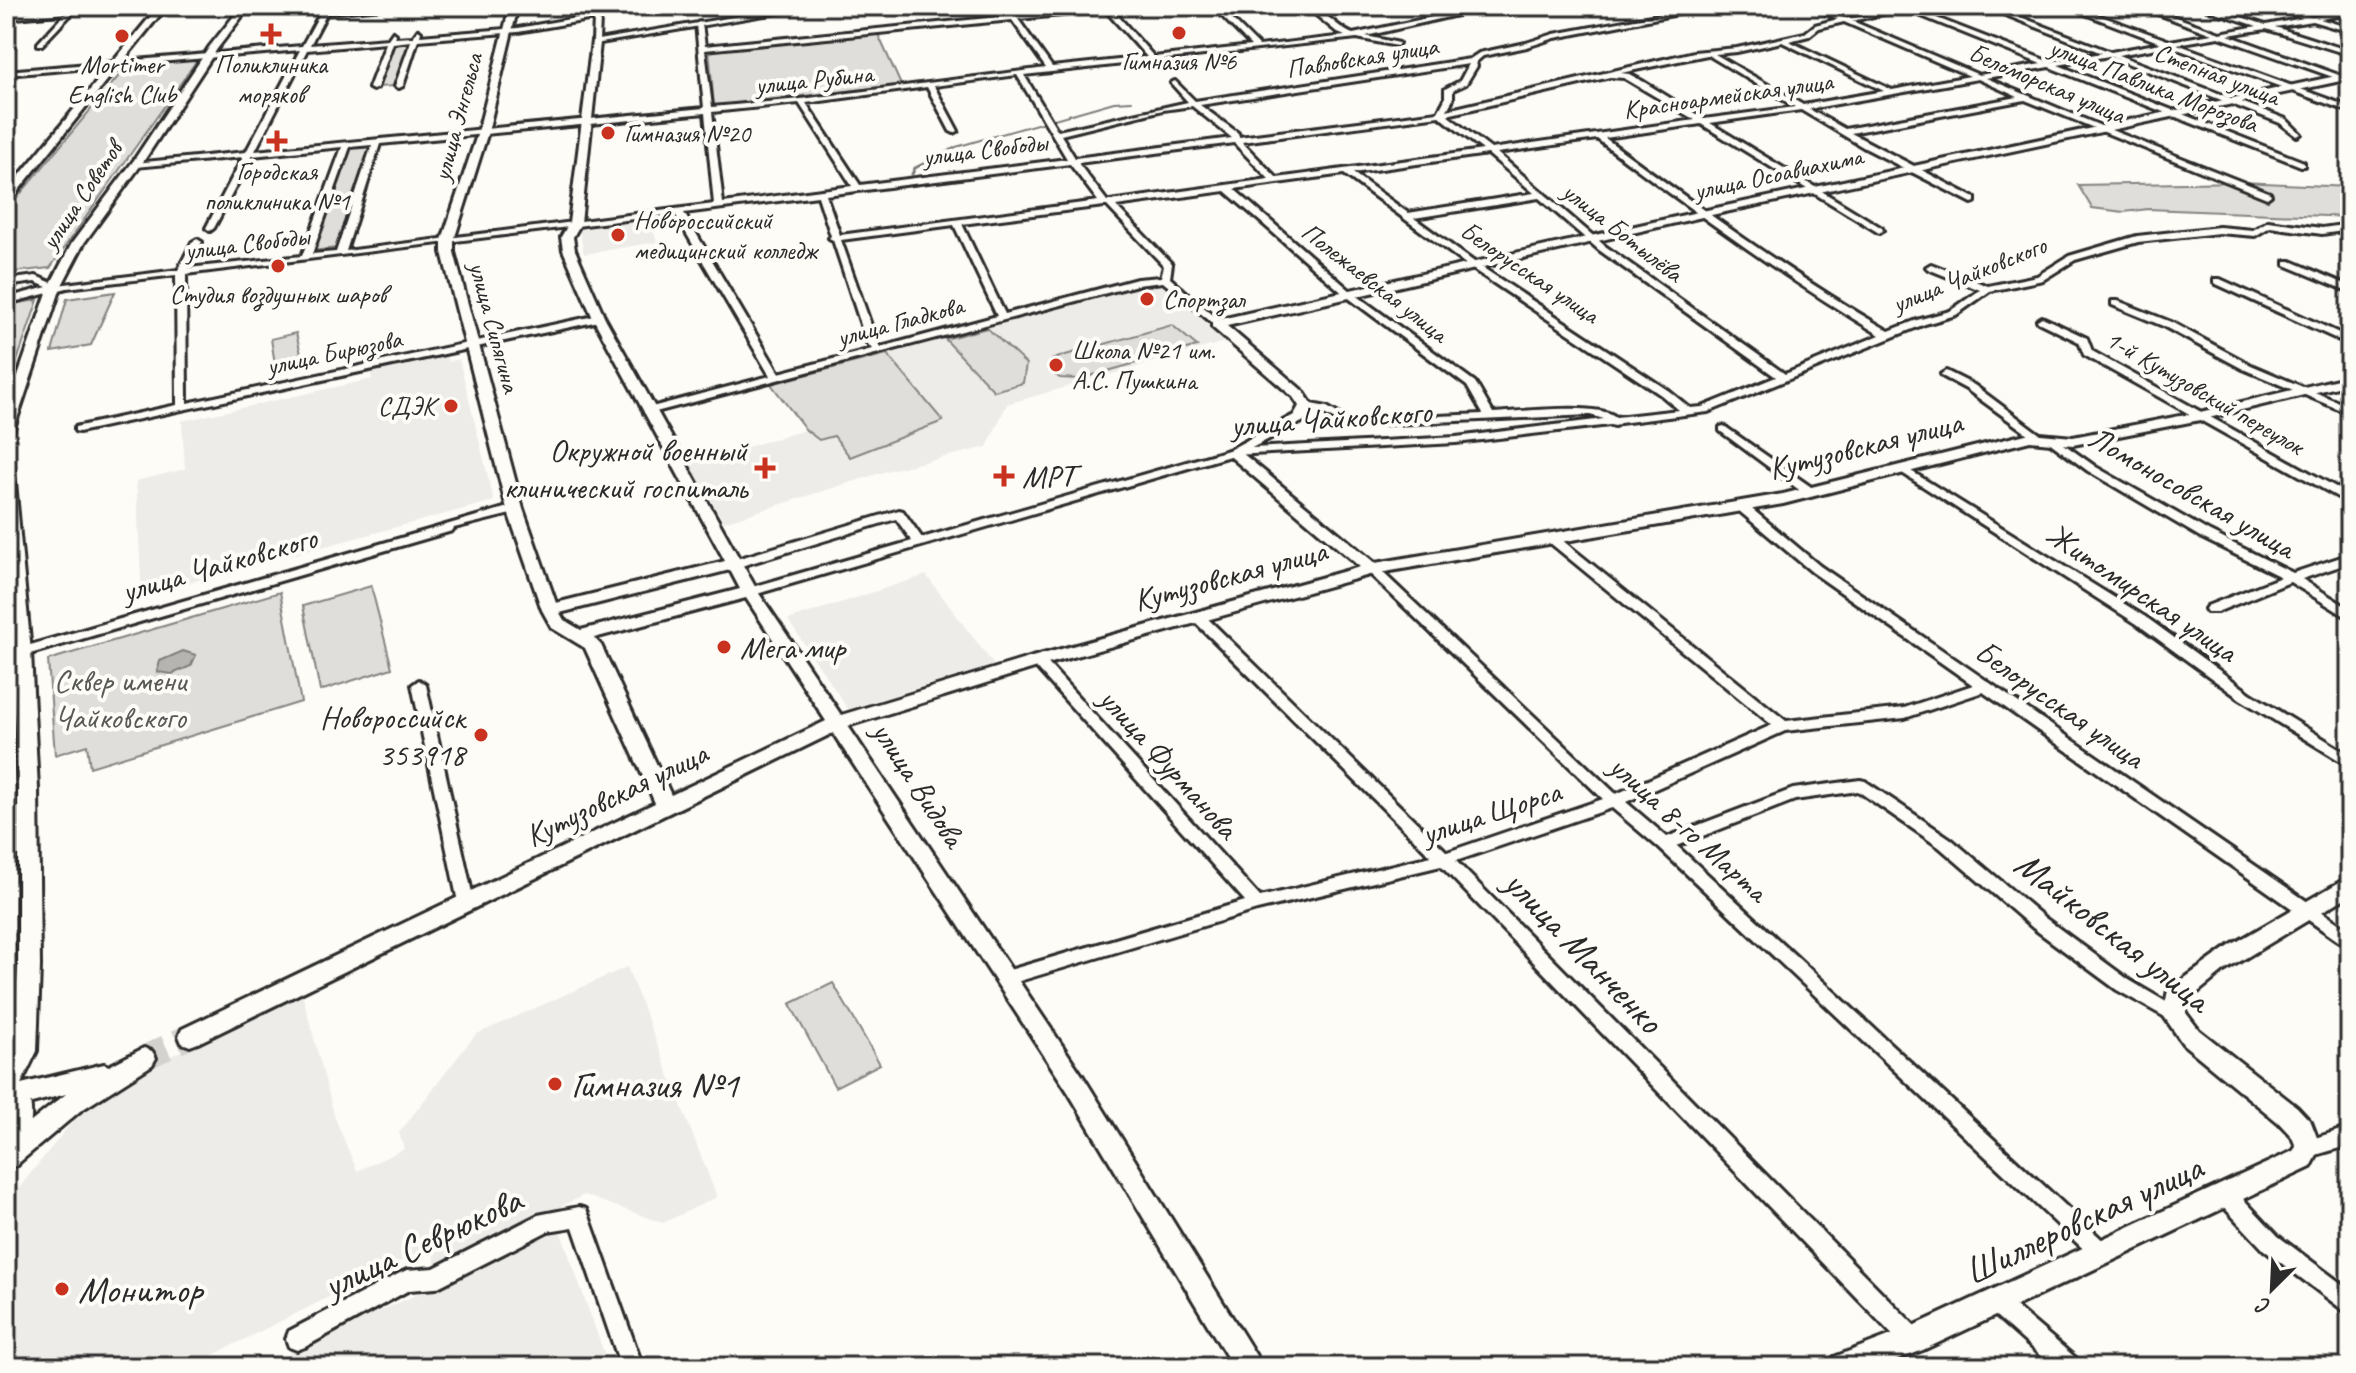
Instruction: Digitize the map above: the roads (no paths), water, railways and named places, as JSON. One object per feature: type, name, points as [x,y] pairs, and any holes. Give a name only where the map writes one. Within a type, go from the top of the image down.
[{"type":"highway","points":[[6,1156],[14,1137],[17,1115],[9,1093]]},
{"type":"street","points":[[6,16],[133,6]]},
{"type":"street","name":"улица Советов","points":[[6,199],[163,6]]},
{"type":"street","name":"улица Советов","points":[[6,431],[55,287],[78,243],[135,165],[210,52],[246,6]]},
{"type":"street","points":[[210,228],[326,9],[404,6]]},
{"type":"street","name":"улица Энгельса","points":[[448,240],[483,132],[514,6]]},
{"type":"street","points":[[593,14],[627,6]]},
{"type":"street","points":[[6,73],[118,60],[507,27],[657,6]]},
{"type":"street","points":[[593,14],[596,41],[813,6]]},
{"type":"street","points":[[1005,6],[1050,69]]},
{"type":"street","points":[[704,48],[1136,6]]},
{"type":"street","points":[[1215,6],[1257,48]]},
{"type":"street","points":[[1308,6],[1340,32],[1397,44]]},
{"type":"street","name":"улица Рубина","points":[[135,165],[801,101],[1050,69],[1257,48],[1353,36],[1493,6]]},
{"type":"street","name":"Павловская улица","points":[[1058,133],[1194,104],[1472,61],[1481,54],[1554,36],[1716,6]]},
{"type":"street","name":"Беломорская улица","points":[[1812,6],[2098,128],[2267,195]]},
{"type":"street","name":"улица Свободы","points":[[6,301],[23,299],[55,287],[340,254],[1441,114],[1694,54],[1710,54],[1807,35],[1817,26],[1907,6]]},
{"type":"street","name":"улица Павлика Морозова","points":[[1907,6],[2168,114],[2301,164]]},
{"type":"street","name":"Степная улица","points":[[1986,6],[2283,121],[2297,134]]},
{"type":"street","points":[[2067,6],[2350,110]]},
{"type":"street","points":[[2139,6],[2347,78]]},
{"type":"street","points":[[2200,6],[2350,53]]},
{"type":"street","points":[[2269,6],[2350,30]]},
{"type":"street","points":[[2339,6],[2350,10]]},
{"type":"street","points":[[40,44],[73,9]]},
{"type":"street","points":[[1108,9],[1151,58]]},
{"type":"street","name":"Красноармейская улица","points":[[834,238],[1227,188],[1801,108],[2350,10]]},
{"type":"street","points":[[699,24],[719,206]]},
{"type":"street","points":[[399,86],[417,35]]},
{"type":"street","points":[[373,88],[392,37]]},
{"type":"street","points":[[1779,39],[1892,92]]},
{"type":"street","name":"улица Видова","points":[[596,41],[575,223],[567,237],[569,250],[599,318],[750,592],[1086,1100],[1249,1367]]},
{"type":"street","points":[[1710,54],[1844,132],[1972,200]]},
{"type":"street","points":[[6,66],[118,60]]},
{"type":"street","points":[[1441,114],[1449,99],[1449,89],[1463,82],[1473,66],[1472,61]]},
{"type":"street","points":[[1019,73],[1072,160],[1107,203],[1169,266],[1165,279],[1298,394],[1306,406],[1299,418],[1232,452]]},
{"type":"street","points":[[1605,74],[1626,76],[1879,230]]},
{"type":"street","name":"улица Осоавиахима","points":[[1217,324],[1913,168],[2347,78]]},
{"type":"street","points":[[1175,83],[1194,104],[1235,135],[1236,140],[1275,181]]},
{"type":"street","points":[[930,86],[954,131]]},
{"type":"street","points":[[1844,132],[2028,97]]},
{"type":"street","points":[[801,101],[857,188]]},
{"type":"street","name":"улица Ботылёва","points":[[1441,114],[1491,152],[1593,239],[1784,378]]},
{"type":"street","points":[[1598,136],[1702,214],[1835,304],[1888,335]]},
{"type":"street","points":[[340,254],[377,142]]},
{"type":"street","points":[[306,258],[347,145]]},
{"type":"street","name":"Белорусская улица","points":[[1345,171],[1474,266],[1665,393],[1688,412]]},
{"type":"street","name":"Полежаевская улица","points":[[1227,188],[1349,294],[1471,384],[1489,415]]},
{"type":"street","points":[[821,193],[872,343],[878,350]]},
{"type":"street","points":[[1407,216],[1540,195]]},
{"type":"street","points":[[678,211],[775,376]]},
{"type":"street","points":[[956,221],[1002,317]]},
{"type":"street","name":"улица Чайковского","points":[[581,636],[750,592],[1232,452],[1456,440],[1704,410],[1888,335],[1953,313],[1987,289],[2040,278],[2072,258],[2137,239],[2219,230],[2255,233],[2268,224],[2322,231],[2350,227]]},
{"type":"street","name":"улица Сипягина","points":[[448,240],[451,265],[515,509],[550,610]]},
{"type":"street","points":[[182,407],[181,273],[197,242]]},
{"type":"street","points":[[2288,263],[2350,289]]},
{"type":"street","points":[[1931,267],[1987,289]]},
{"type":"street","name":"улица Свободы","points":[[6,283],[36,279],[55,287]]},
{"type":"street","name":"улица Гладкова","points":[[648,411],[1137,282],[1165,279]]},
{"type":"street","points":[[2217,281],[2350,342]]},
{"type":"street","points":[[2115,303],[2167,324],[2247,367],[2350,411]]},
{"type":"street","name":"улица Бирюзова","points":[[79,429],[599,318]]},
{"type":"street","name":"1-й Кутузовский переулок","points":[[2042,320],[2083,340],[2088,353],[2350,500]]},
{"type":"street","name":"Ломоносовская улица","points":[[1946,374],[2092,469],[2206,535],[2291,577],[2350,615]]},
{"type":"street","name":"Кутузовская улица","points":[[190,1036],[838,723],[1038,661],[1372,569],[1742,507],[2030,437],[2073,441],[2200,416],[2350,380]]},
{"type":"street","name":"улица Чайковского","points":[[1306,406],[1323,409],[1347,423],[1590,412],[1608,416],[1615,423]]},
{"type":"street","points":[[1724,429],[1810,492]]},
{"type":"street","name":"улица 8-го Марта","points":[[1232,452],[1372,569],[1614,801],[1665,844],[2102,1253]]},
{"type":"street","points":[[6,461],[14,655],[28,789],[29,974],[25,1051],[9,1093]]},
{"type":"street","name":"Житомирская улица","points":[[1903,469],[2142,621],[2245,696],[2350,762]]},
{"type":"street","name":"Белорусская улица","points":[[1742,507],[1816,569],[2350,940]]},
{"type":"street","name":"улица Чайковского","points":[[14,655],[515,509]]},
{"type":"street","points":[[666,805],[592,645],[558,624],[550,610],[734,564],[899,514],[919,542]]},
{"type":"street","points":[[1553,539],[1783,726]]},
{"type":"street","points":[[2212,609],[2291,577],[2345,560]]},
{"type":"street","name":"улица Манченко","points":[[1198,617],[1444,859],[1913,1340]]},
{"type":"street","name":"улица Фурманова","points":[[1038,661],[1257,904]]},
{"type":"street","points":[[419,685],[466,902]]},
{"type":"street","name":"улица Щорса","points":[[1006,978],[1257,904],[1444,859],[1614,801],[1783,726],[1905,713],[1985,686]]},
{"type":"street","name":"Майковская улица","points":[[1665,844],[1793,795],[1860,785],[1945,843],[2039,923],[2123,985],[2174,1015],[2191,1037],[2288,1115],[2302,1130],[2309,1148]]},
{"type":"street","points":[[2174,1015],[2176,997],[2198,976],[2310,912],[2350,884]]},
{"type":"street","points":[[6,1156],[48,1120],[135,1063],[9,1093]]},
{"type":"street","name":"Шиллеровская улица","points":[[1844,1367],[1913,1340],[2302,1159],[2309,1148],[2350,1136]]},
{"type":"street","points":[[2225,1194],[2271,1243],[2350,1303]]},
{"type":"street","name":"улица Севрюкова","points":[[297,1339],[407,1280],[436,1278],[545,1222],[579,1216],[632,1367]]},
{"type":"street","points":[[1995,1302],[2069,1367]]},
{"type":"waterway","points":[[931,160],[956,147],[1114,102],[1132,101]]},
{"type":"waterway","points":[[931,160],[935,158]]},
{"type":"waterway","points":[[912,174],[915,168],[931,160]]},
{"type":"tunnel","points":[[144,1058],[190,1036]]},
{"type":"place","name":"Гимназия №6","points":[[1179,33]]},
{"type":"place","name":"Поликлиника моряков","points":[[271,34]]},
{"type":"place","name":"Mortimer English Club","points":[[122,36]]},
{"type":"place","name":"Гимназия №20","points":[[608,133]]},
{"type":"place","name":"Городская поликлиника №1","points":[[277,141]]},
{"type":"place","name":"Новороссийский медицинский колледж","points":[[618,235]]},
{"type":"place","name":"Студия воздушных шаров","points":[[278,266]]},
{"type":"place","name":"Спортзал","points":[[1147,299]]},
{"type":"place","name":"Школа №21 им. А.С. Пушкина","points":[[1056,365]]},
{"type":"place","name":"СДЭК","points":[[451,406]]},
{"type":"place","name":"Окружной военный клинический госпиталь","points":[[765,468]]},
{"type":"place","name":"МРТ","points":[[1004,476]]},
{"type":"place","name":"Мега мир","points":[[724,647]]},
{"type":"place","name":"Новороссийск 353918","points":[[481,735]]},
{"type":"place","name":"Гимназия №1","points":[[555,1084]]},
{"type":"place","name":"Монитор","points":[[62,1289]]},
{"type":"park label","name":"Сквер имени Чайковского","points":[[120,698]]}]
